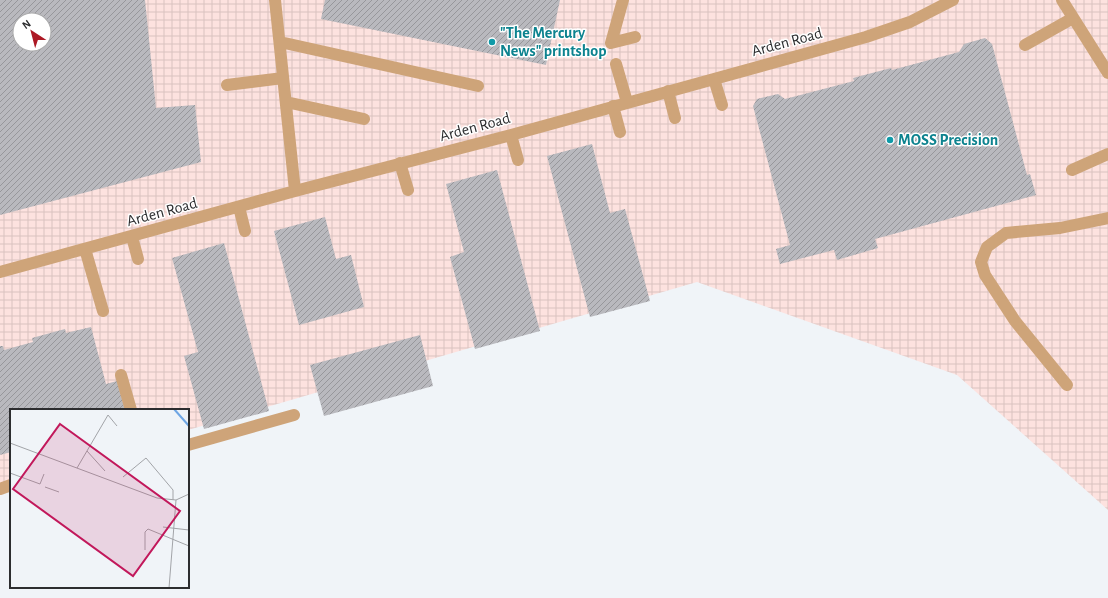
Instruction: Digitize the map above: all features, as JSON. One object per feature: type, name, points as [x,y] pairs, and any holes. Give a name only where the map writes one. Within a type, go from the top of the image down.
[{"type":"street","points":[[275,0],[295,191]]},
{"type":"street","points":[[623,0],[611,43],[635,37]]},
{"type":"street","name":"Arden Road","points":[[0,272],[295,191],[511,135],[866,37],[910,22],[953,0]]},
{"type":"street","points":[[1062,0],[1108,73]]},
{"type":"street","points":[[1025,45],[1073,18]]},
{"type":"street","points":[[280,42],[478,86]]},
{"type":"street","points":[[616,64],[627,102]]},
{"type":"street","points":[[227,85],[283,78]]},
{"type":"street","points":[[714,79],[722,105]]},
{"type":"street","points":[[668,91],[675,118]]},
{"type":"street","points":[[286,102],[364,119]]},
{"type":"street","points":[[613,106],[620,132]]},
{"type":"street","points":[[511,135],[518,160]]},
{"type":"street","points":[[1072,170],[1108,154]]},
{"type":"street","points":[[400,163],[408,190]]},
{"type":"street","points":[[239,207],[245,231]]},
{"type":"street","points":[[1068,385],[1015,321],[985,275],[981,262],[987,247],[1006,233],[1060,228],[1108,218]]},
{"type":"street","points":[[132,237],[138,260]]},
{"type":"street","points":[[84,249],[103,311]]},
{"type":"street","points":[[121,375],[131,409]]},
{"type":"street","points":[[189,445],[294,415]]},
{"type":"street","points":[[0,488],[10,485]]},
{"type":"shaded area","points":[[0,0],[1108,0],[1108,510],[957,375],[697,282],[189,430],[189,409],[10,409],[10,482],[0,485]]},
{"type":"building","points":[[0,0],[145,0],[156,108],[195,105],[201,162],[0,215]]},
{"type":"building","name":"\"The Mercury News\" printshop","points":[[325,0],[560,0],[546,65],[321,19]]},
{"type":"building","name":"MOSS Precision","points":[[985,38],[992,44],[1027,175],[1030,174],[1036,195],[875,239],[878,248],[837,260],[834,250],[780,264],[776,249],[790,245],[753,106],[757,99],[778,94],[785,99],[854,81],[853,78],[891,68],[892,70],[959,52],[964,44]]},
{"type":"building","points":[[592,144],[610,213],[625,209],[650,301],[590,317],[547,156]]},
{"type":"building","points":[[497,170],[540,331],[475,349],[450,257],[464,252],[446,184]]},
{"type":"building","points":[[325,217],[336,259],[351,255],[364,307],[299,325],[274,231]]},
{"type":"building","points":[[224,243],[269,411],[204,429],[184,356],[198,352],[172,258]]},
{"type":"building","points":[[91,327],[106,384],[117,381],[125,409],[10,409],[10,452],[0,455],[0,346],[3,346],[4,350],[33,342],[32,338],[65,329],[66,333]]},
{"type":"building","points":[[420,335],[433,386],[324,416],[310,365]]},
{"type":"place","name":"\"The Mercury News\" printshop","points":[[492,42]]},
{"type":"place","name":"MOSS Precision","points":[[890,140]]}]
